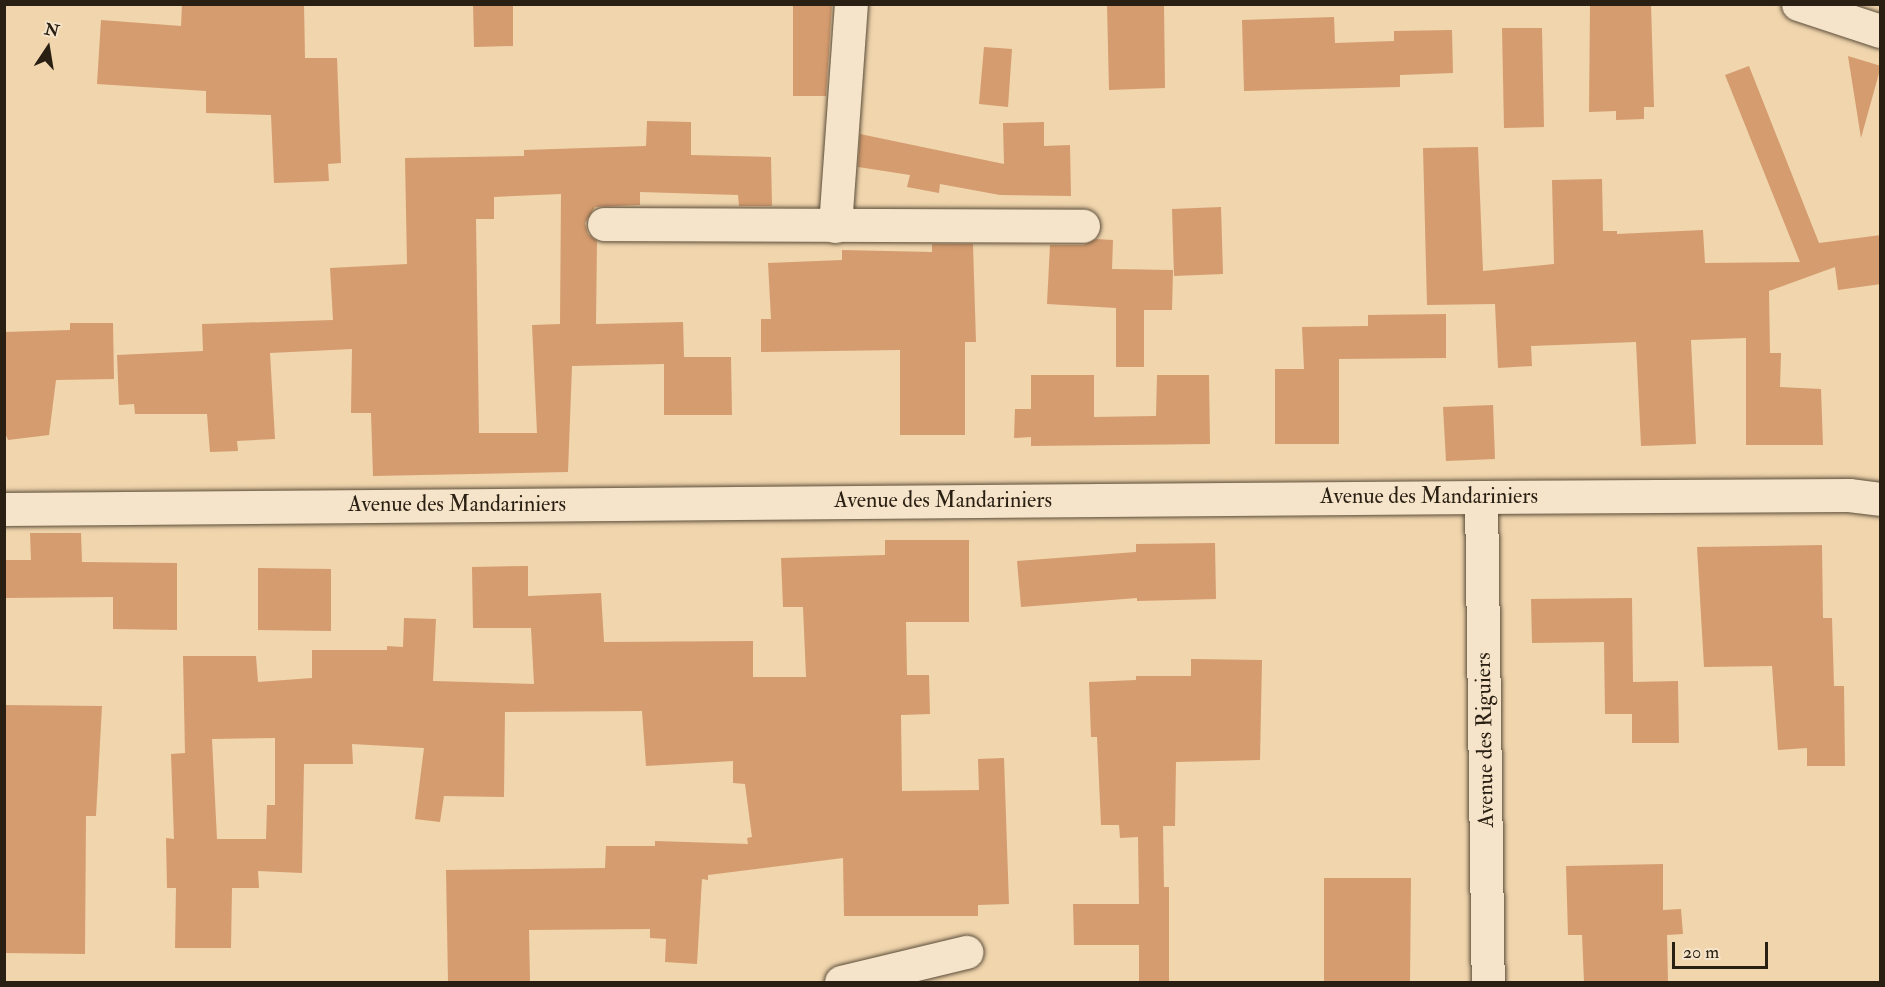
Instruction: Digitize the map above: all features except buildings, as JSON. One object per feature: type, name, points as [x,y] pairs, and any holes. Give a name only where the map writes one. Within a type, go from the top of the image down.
[{"type":"street","points":[[835,226],[851,4]]},
{"type":"street","points":[[1798,4],[1881,31]]},
{"type":"street","points":[[604,224],[1083,226]]},
{"type":"street","name":"Avenue des Mandariniers","points":[[4,509],[1849,495],[1881,499]]},
{"type":"street","name":"Avenue des Riguiers","points":[[1481,497],[1488,982]]},
{"type":"street","points":[[841,982],[966,952]]}]
